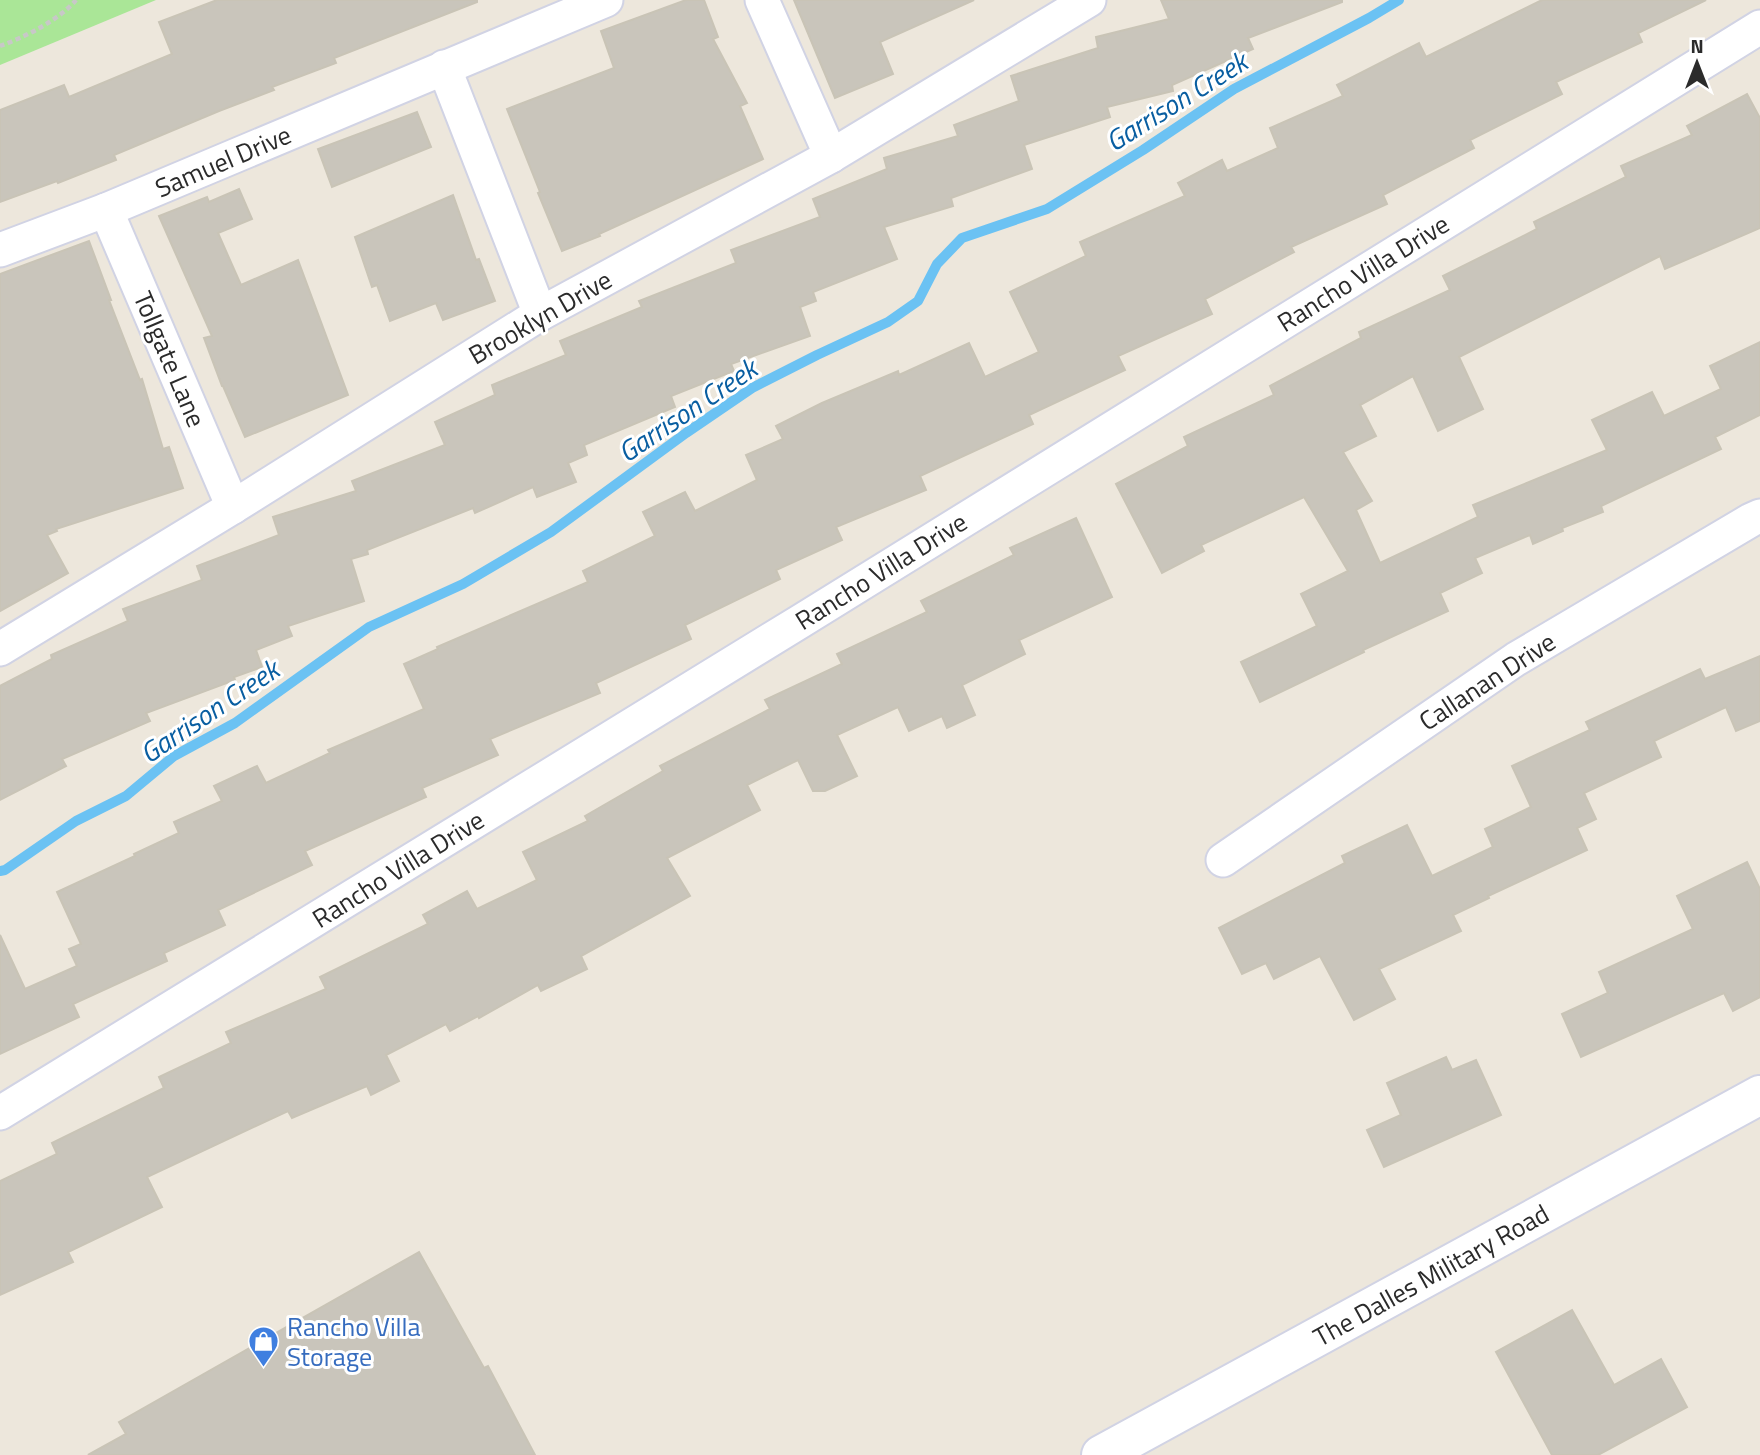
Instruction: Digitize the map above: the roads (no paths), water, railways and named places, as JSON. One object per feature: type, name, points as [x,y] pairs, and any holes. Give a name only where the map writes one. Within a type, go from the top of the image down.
[{"type":"main road","name":"The Dalles Military Road","points":[[1101,1455],[1760,1096]]},
{"type":"street","name":"Samuel Drive","points":[[0,250],[106,210],[606,0]]},
{"type":"street","points":[[762,0],[831,156]]},
{"type":"street","name":"Brooklyn Drive","points":[[0,649],[233,507],[540,314],[831,156],[1089,0]]},
{"type":"street","name":"Rancho Villa Drive","points":[[0,1114],[1760,27]]},
{"type":"street","points":[[444,67],[540,314]]},
{"type":"street","name":"Tollgate Lane","points":[[106,210],[233,507]]},
{"type":"street","name":"Callanan Drive","points":[[1223,860],[1516,659],[1760,516]]},
{"type":"waterway","name":"Garrison Creek","points":[[0,871],[76,821],[126,796],[174,756],[235,723],[369,627],[463,584],[551,532],[752,388],[888,322],[918,301],[937,264],[962,238],[1047,209],[1143,150],[1234,89],[1399,0]]},
{"type":"place","name":"Rancho Villa Storage","points":[[264,1368]]}]
